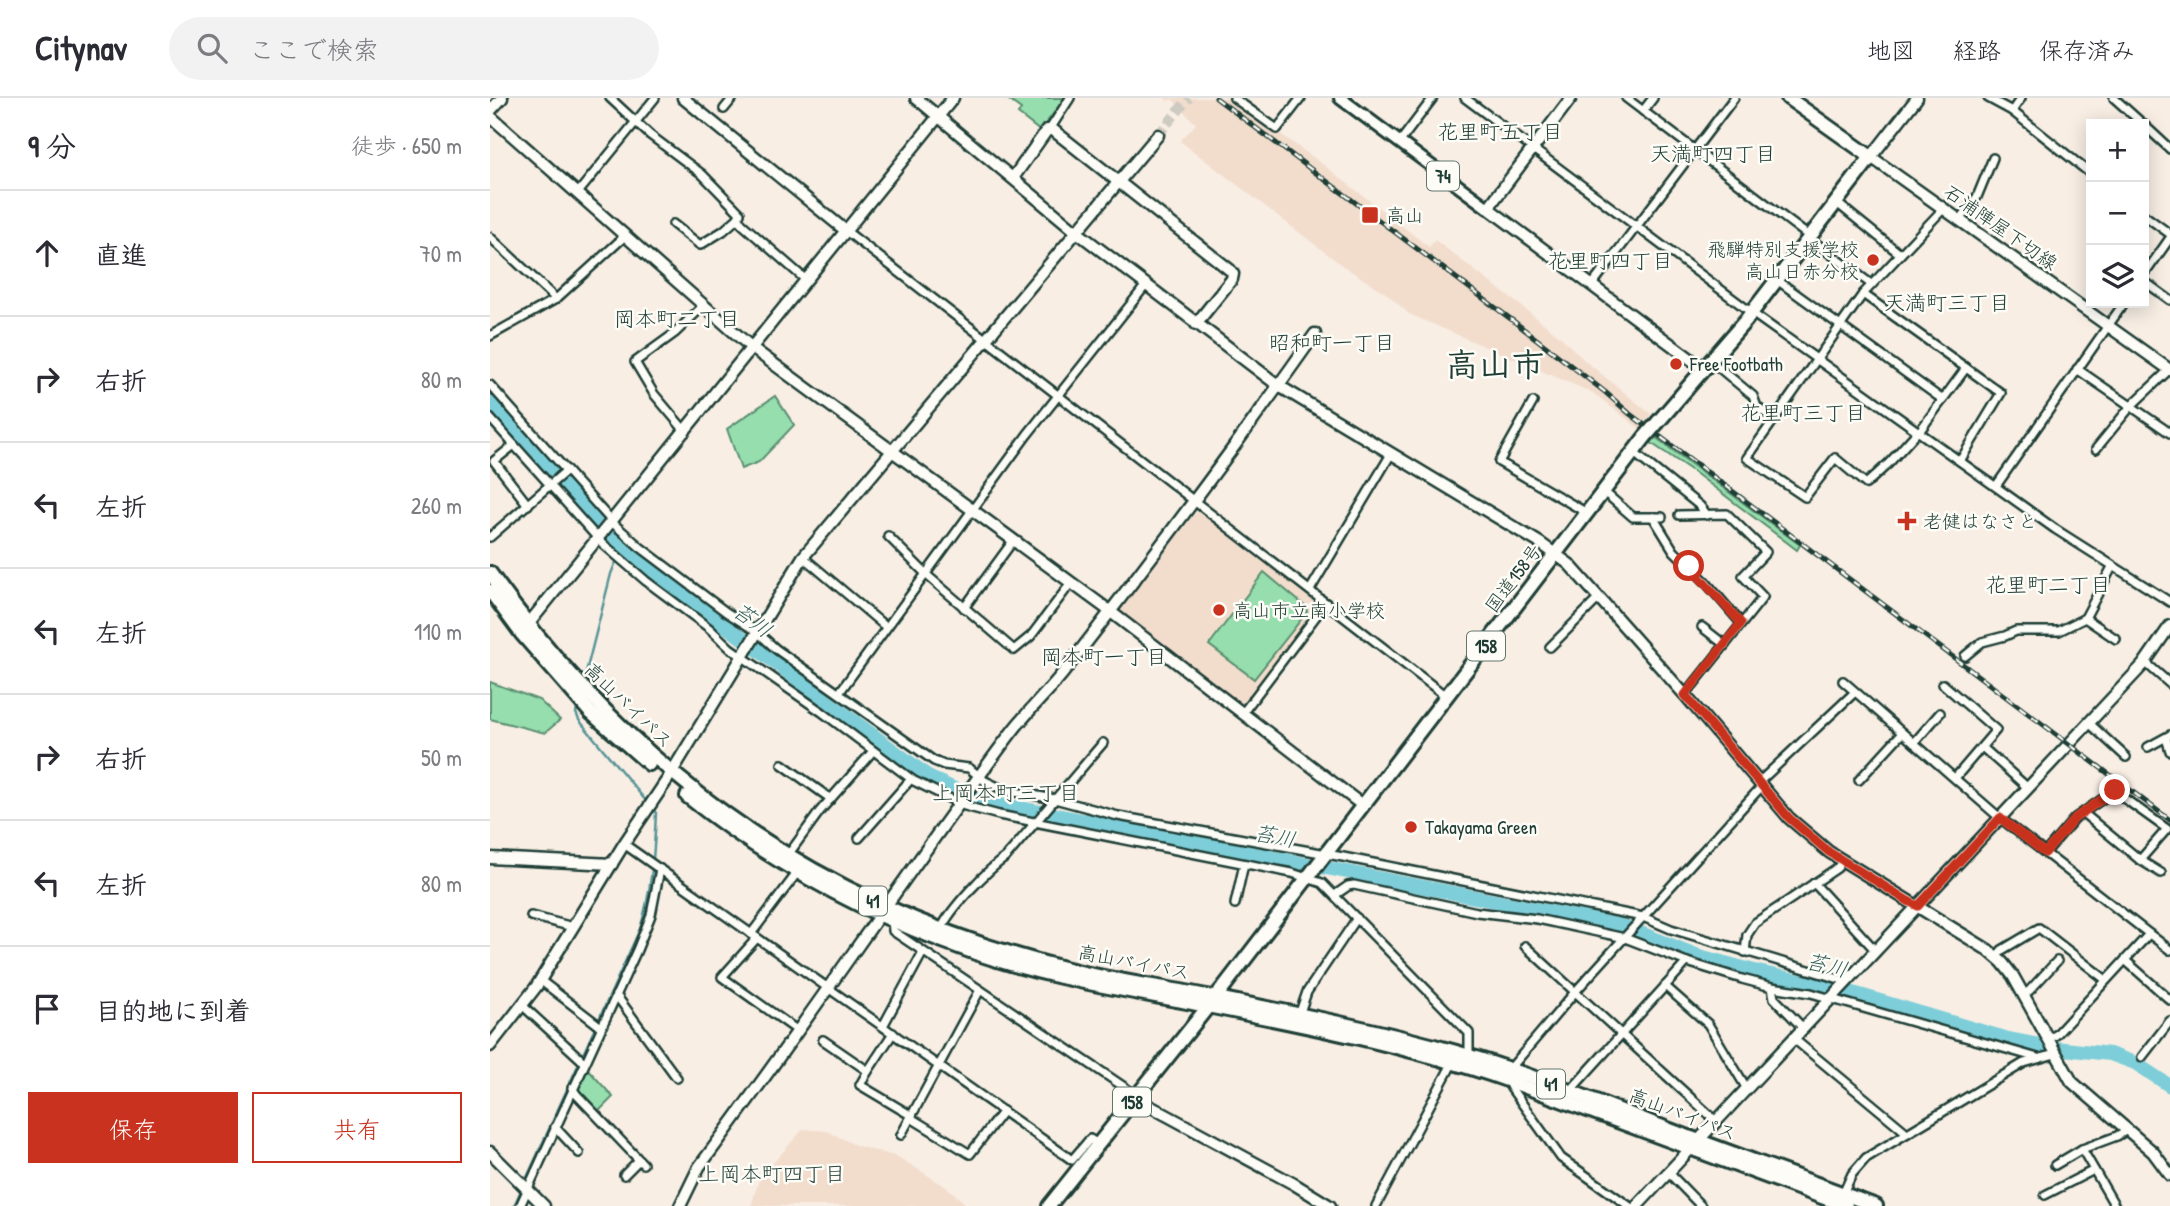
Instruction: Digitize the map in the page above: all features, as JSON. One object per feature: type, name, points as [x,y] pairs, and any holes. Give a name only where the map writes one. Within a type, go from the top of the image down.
[{"type":"highway","points":[[1788,98],[1871,157]]},
{"type":"highway","name":"国道158号","points":[[1049,1206],[1211,1002],[1633,452],[1752,313],[1871,157]]},
{"type":"highway","name":"高山バイパス","points":[[490,573],[524,629]]},
{"type":"highway","name":"高山バイパス","points":[[490,591],[581,694],[722,824],[782,864],[886,914],[970,951],[1072,980],[1299,1015],[1469,1056],[1508,1075],[1840,1202],[1876,1206]]},
{"type":"highway","name":"高山バイパス","points":[[669,777],[886,914],[1082,972],[1570,1091],[1694,1144]]},
{"type":"main road","name":"74","points":[[1340,98],[1488,208]]},
{"type":"street","points":[[490,111],[502,98]]},
{"type":"street","points":[[610,98],[702,174],[740,213],[723,231],[700,245],[673,224]]},
{"type":"street","points":[[577,194],[655,98]]},
{"type":"street","points":[[683,98],[846,231],[1447,697]]},
{"type":"street","points":[[724,109],[733,98]]},
{"type":"street","points":[[916,98],[1077,232],[1279,386],[1569,564],[1789,818],[1843,861],[1918,906],[2007,967],[2066,1074],[2080,1091],[2159,1158],[2170,1175]]},
{"type":"street","points":[[524,629],[686,432],[953,98]]},
{"type":"street","points":[[1013,178],[1070,98]]},
{"type":"street","points":[[1234,98],[1277,129],[1301,98]]},
{"type":"street","points":[[1399,143],[1433,98]]},
{"type":"street","points":[[1465,98],[1752,313],[2112,567],[2170,602]]},
{"type":"street","points":[[1571,98],[1488,208],[1592,285],[1753,396],[1755,404],[1775,420]]},
{"type":"street","points":[[1626,98],[1871,284]]},
{"type":"street","points":[[1643,111],[1653,98]]},
{"type":"street","points":[[1592,285],[1734,98]]},
{"type":"street","points":[[1871,157],[1917,98]]},
{"type":"street","points":[[1988,98],[2012,111],[2086,169]]},
{"type":"street","points":[[2012,111],[2021,98]]},
{"type":"street","points":[[2114,98],[2137,119]]},
{"type":"street","points":[[490,117],[752,348],[1109,611],[1362,806]]},
{"type":"street","points":[[1050,129],[1056,131],[1233,274],[1232,279],[1196,324]]},
{"type":"street","points":[[2149,130],[2170,149]]},
{"type":"street","points":[[490,1046],[540,980],[669,777],[803,556],[1158,135]]},
{"type":"street","name":"石浦陣屋下切線","points":[[1871,157],[2170,370]]},
{"type":"street","points":[[1960,220],[1977,197],[1993,158]]},
{"type":"street","points":[[1837,203],[1900,254]]},
{"type":"street","points":[[1944,208],[1863,294],[1747,458],[1805,497],[1835,458],[1866,484],[1919,431],[1966,368]]},
{"type":"street","points":[[738,218],[806,280]]},
{"type":"street","points":[[2149,219],[2170,236],[2149,268]]},
{"type":"street","points":[[490,336],[556,299],[625,236]]},
{"type":"street","points":[[490,237],[556,299]]},
{"type":"street","points":[[1777,280],[1943,400]]},
{"type":"street","points":[[839,693],[1058,395],[1146,285]]},
{"type":"street","points":[[2149,285],[2170,300]]},
{"type":"street","points":[[1863,294],[2001,393],[1960,461]]},
{"type":"street","points":[[686,432],[654,394],[635,362],[675,333],[704,305]]},
{"type":"street","points":[[1996,486],[2120,308]]},
{"type":"street","points":[[682,1205],[699,1167],[886,914],[960,802],[1194,500],[1315,334]]},
{"type":"street","points":[[2077,369],[2170,433]]},
{"type":"street","points":[[2096,449],[2131,406],[2170,370]]},
{"type":"street","points":[[490,385],[612,522],[640,547],[776,649],[934,761],[969,768],[978,778],[1004,790],[1053,801],[1642,918],[1844,982]]},
{"type":"street","points":[[1533,402],[1499,462],[1587,513]]},
{"type":"street","points":[[490,418],[623,562],[709,628],[730,648],[743,654],[911,779],[960,802],[1035,822],[1133,844],[1307,876],[1322,883],[1469,1033],[1469,1056]]},
{"type":"street","points":[[514,445],[494,461],[528,505]]},
{"type":"street","points":[[1633,452],[1700,506],[1707,515]]},
{"type":"street","points":[[1310,590],[1391,454]]},
{"type":"street","points":[[490,537],[565,471]]},
{"type":"street","points":[[1603,491],[1633,517],[1662,517]]},
{"type":"street","points":[[1679,515],[1727,514],[1766,552],[1743,576],[1763,597],[1685,695]]},
{"type":"street","points":[[1653,517],[1674,551],[1704,580],[1741,623]]},
{"type":"street","points":[[888,536],[964,608],[1014,650],[1031,636],[1071,583]]},
{"type":"street","points":[[964,608],[1013,541]]},
{"type":"street","points":[[803,556],[886,627]]},
{"type":"street","points":[[1965,656],[1982,642],[2016,631],[2059,631],[2085,618],[2112,567]]},
{"type":"street","points":[[1550,647],[1599,598]]},
{"type":"street","points":[[1242,714],[1326,603]]},
{"type":"street","points":[[2085,618],[2116,639]]},
{"type":"street","points":[[1702,626],[1724,645]]},
{"type":"street","points":[[1637,1206],[2089,723],[2145,662],[2170,626]]},
{"type":"street","points":[[2145,662],[2170,684]]},
{"type":"street","points":[[1843,681],[2000,818],[2170,950]]},
{"type":"street","points":[[1943,684],[1996,730],[1955,778]]},
{"type":"street","points":[[1629,1206],[1561,1158],[1508,1075],[1575,992],[1759,785],[1856,692]]},
{"type":"street","points":[[1914,743],[1940,713]]},
{"type":"street","points":[[2089,723],[2126,757]]},
{"type":"street","points":[[1859,780],[1902,733]]},
{"type":"street","points":[[2148,747],[2168,737],[2170,751]]},
{"type":"street","points":[[940,929],[995,864],[1006,857],[1103,743]]},
{"type":"street","points":[[1982,747],[2028,788]]},
{"type":"street","points":[[789,855],[831,799],[873,751]]},
{"type":"street","points":[[782,764],[831,799]]},
{"type":"street","points":[[859,838],[911,779]]},
{"type":"street","points":[[2045,853],[2075,818],[2115,790],[2167,829],[2140,860]]},
{"type":"street","points":[[2083,813],[2140,860],[2161,873]]},
{"type":"street","points":[[624,844],[1072,1160],[1090,1139],[1098,1144]]},
{"type":"street","points":[[490,858],[612,864]]},
{"type":"street","points":[[1745,952],[1747,935],[1755,923],[1837,868],[1843,861]]},
{"type":"street","points":[[1235,904],[1244,864]]},
{"type":"street","points":[[520,1206],[524,1186],[555,1128],[582,1060],[616,995],[651,915],[658,869]]},
{"type":"street","points":[[794,877],[722,977],[798,1031]]},
{"type":"street","points":[[1814,883],[1875,950]]},
{"type":"street","points":[[1335,895],[1349,886],[1354,886],[1477,912],[1538,919],[1626,936],[1687,962],[1772,987],[1830,997],[2038,1058]]},
{"type":"street","points":[[886,914],[893,931],[1144,1103],[1330,1206]]},
{"type":"street","points":[[531,916],[573,927]]},
{"type":"street","points":[[1299,1015],[1307,992],[1357,918]]},
{"type":"street","points":[[1996,957],[2002,950],[2039,928],[2106,980]]},
{"type":"street","points":[[2048,1040],[2056,1035],[2149,934]]},
{"type":"street","points":[[1524,946],[1716,1121]]},
{"type":"street","points":[[883,1026],[923,952]]},
{"type":"street","points":[[2125,960],[2170,1000]]},
{"type":"street","points":[[2024,995],[2057,961]]},
{"type":"street","points":[[1570,1091],[1687,962]]},
{"type":"street","points":[[540,980],[598,1025]]},
{"type":"street","points":[[1665,986],[1707,1024],[1747,1089]]},
{"type":"street","points":[[1772,987],[1774,998],[1803,1028]]},
{"type":"street","points":[[901,1135],[980,990]]},
{"type":"street","points":[[616,995],[677,1078]]},
{"type":"street","points":[[522,1005],[582,1060]]},
{"type":"street","points":[[2143,1058],[2170,1021]]},
{"type":"street","points":[[893,1033],[860,1085],[970,1154],[1003,1111]]},
{"type":"street","points":[[1794,1039],[1907,1133]]},
{"type":"street","points":[[822,1040],[868,1071]]},
{"type":"street","points":[[1840,1202],[1862,1161],[1997,1079],[2038,1058],[2055,1054]]},
{"type":"street","points":[[1376,1206],[1453,1062]]},
{"type":"street","points":[[572,1088],[641,1162],[624,1175]]},
{"type":"street","points":[[555,1128],[579,1153]]},
{"type":"street","points":[[2055,1165],[2082,1149],[2127,1130]]},
{"type":"street","points":[[2082,1149],[2112,1205]]},
{"type":"street","points":[[490,1152],[544,1206]]},
{"type":"street","points":[[2045,1195],[2094,1170]]},
{"type":"street","points":[[1668,1172],[1701,1206]]},
{"type":"shaded area","points":[[1165,98],[1230,98],[1321,163],[1429,247],[1435,240],[1560,336],[1584,360],[1651,414],[1640,429],[1593,393],[1409,314],[1387,294],[1343,266],[1180,141],[1196,124],[1172,99],[1168,101]]},
{"type":"shaded area","name":"高山市立南小学校","points":[[1202,511],[1320,605],[1244,707],[1121,614],[1120,606],[1145,573],[1193,514]]},
{"type":"shaded area","points":[[803,1129],[827,1131],[855,1145],[898,1157],[948,1188],[968,1206],[751,1206],[759,1179]]},
{"type":"green space","points":[[1006,98],[1065,98],[1040,131],[1018,114],[1021,109]]},
{"type":"green space","points":[[775,396],[794,425],[759,462],[741,469],[727,429]]},
{"type":"green space","points":[[1655,437],[1800,545],[1797,550],[1651,443]]},
{"type":"green space","points":[[1264,572],[1306,607],[1307,612],[1254,679],[1209,645]]},
{"type":"green space","points":[[490,682],[539,700],[560,720],[545,733],[490,719]]},
{"type":"green space","points":[[586,1067],[613,1097],[598,1112],[579,1092],[577,1084]]},
{"type":"waterway","name":"苔川","points":[[490,403],[626,552],[932,779],[979,800],[1623,926],[1696,955],[1758,972],[1843,990],[2008,1039],[2110,1054],[2135,1063],[2170,1086]]},
{"type":"waterway","points":[[584,680],[611,574],[615,564],[626,552]]},
{"type":"waterway","points":[[524,1184],[640,929],[652,872],[656,813],[579,720],[576,713],[578,704]]},
{"type":"waterway","points":[[514,1206],[521,1190]]},
{"type":"tunnel","points":[[1158,135],[1189,98]]},
{"type":"railway","points":[[1216,98],[1512,320],[1630,414],[2170,820]]},
{"type":"place","name":"高山","points":[[1370,215]]},
{"type":"place","name":"飛騨特別支援学校 高山日赤分校","points":[[1873,260]]},
{"type":"place","name":"Free Footbath","points":[[1676,364]]},
{"type":"place","name":"老健はなさと","points":[[1907,521]]},
{"type":"place","name":"高山市立南小学校","points":[[1219,610]]},
{"type":"place","name":"Takayama Green","points":[[1411,827]]},
{"type":"district","name":"花里町五丁目","points":[[1500,131]]},
{"type":"district","name":"天満町四丁目","points":[[1713,153]]},
{"type":"district","name":"花里町四丁目","points":[[1610,260]]},
{"type":"district","name":"天満町三丁目","points":[[1947,302]]},
{"type":"district","name":"岡本町二丁目","points":[[677,318]]},
{"type":"district","name":"昭和町一丁目","points":[[1332,342]]},
{"type":"district","name":"高山市","points":[[1495,364]]},
{"type":"district","name":"花里町三丁目","points":[[1803,412]]},
{"type":"district","name":"花里町二丁目","points":[[2048,584]]},
{"type":"district","name":"岡本町一丁目","points":[[1104,656]]},
{"type":"district","name":"上岡本町三丁目","points":[[1006,792]]},
{"type":"district","name":"上岡本町四丁目","points":[[772,1173]]},
{"type":"route","points":[[1689,566],[1741,623],[1685,695],[1789,818],[1829,852],[1908,901],[1918,906],[2000,818],[2045,853],[2075,818],[2115,790]]}]
